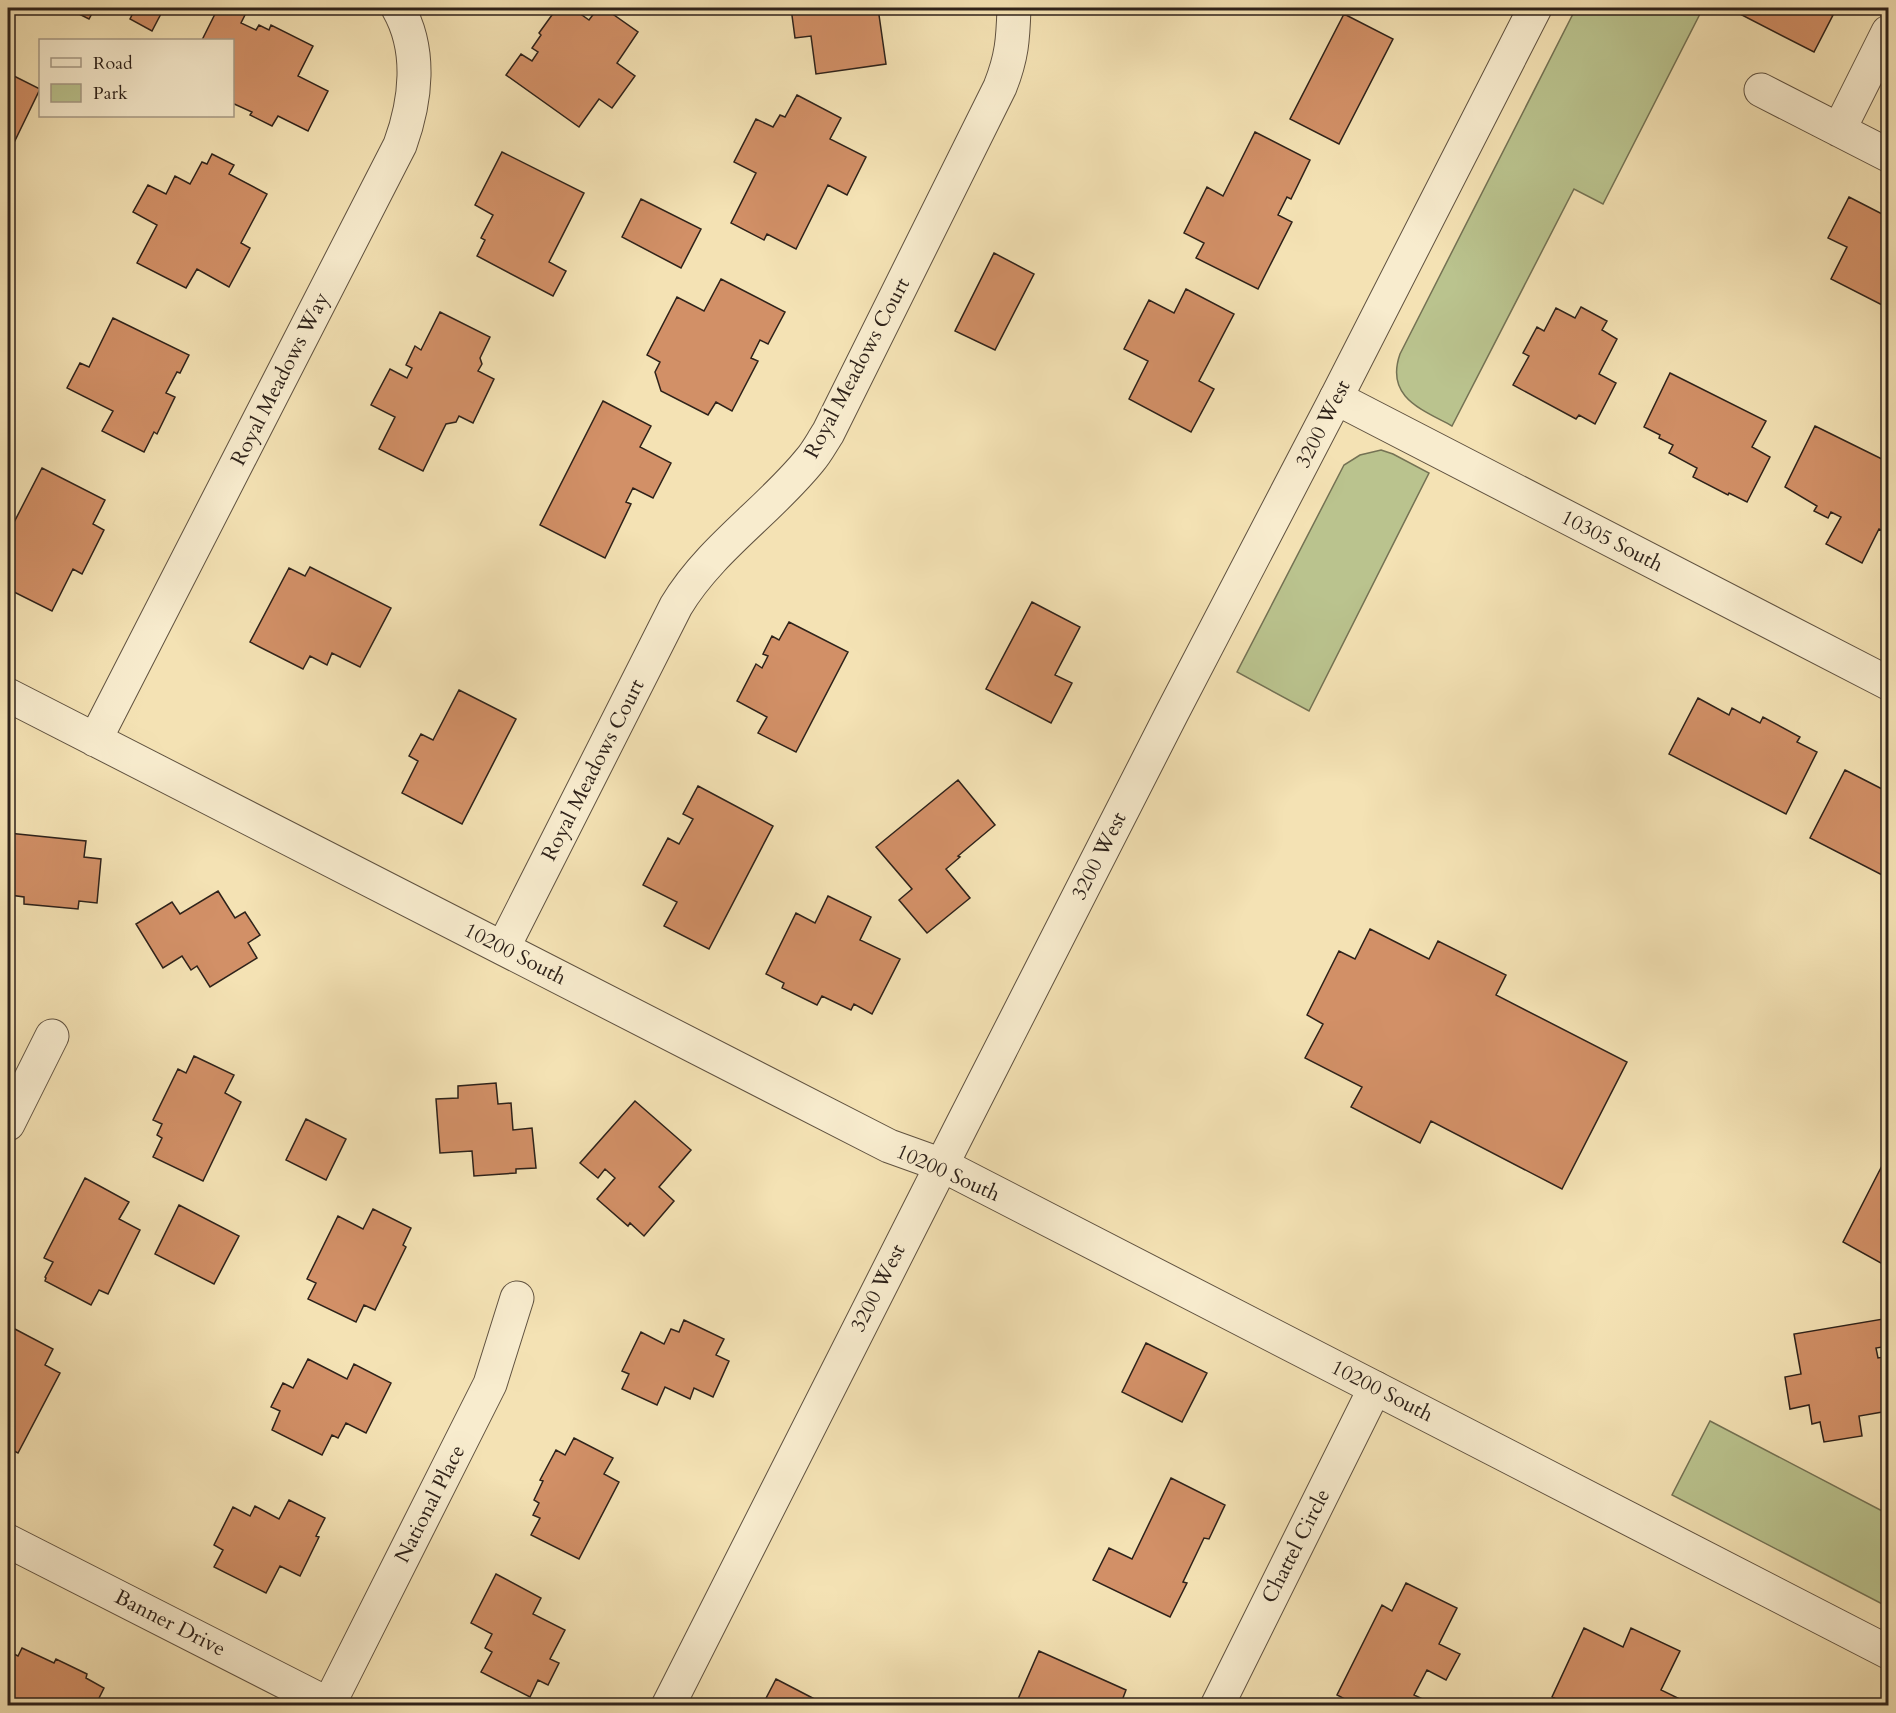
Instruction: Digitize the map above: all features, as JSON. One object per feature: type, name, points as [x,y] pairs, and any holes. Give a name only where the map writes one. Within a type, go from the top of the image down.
[{"type":"street","name":"Royal Meadows Way","points":[[95,740],[400,145],[413,102],[414,66],[410,38],[398,8]]},
{"type":"street","name":"Royal Meadows Court","points":[[502,948],[676,606],[689,585],[705,566],[793,480],[812,458],[828,433],[1000,87],[1012,50],[1014,8]]},
{"type":"street","name":"3200 West","points":[[668,1706],[1172,713],[1535,8]]},
{"type":"street","points":[[1839,130],[1888,32]]},
{"type":"street","points":[[1761,90],[1888,155]]},
{"type":"street","name":"10305 South","points":[[1336,398],[1888,683]]},
{"type":"street","name":"10200 South","points":[[8,695],[889,1146],[942,1165],[1888,1652]]},
{"type":"street","points":[[8,1124],[52,1036]]},
{"type":"street","name":"National Place","points":[[331,1705],[490,1384],[517,1298]]},
{"type":"street","name":"Chattel Circle","points":[[1217,1706],[1375,1388]]},
{"type":"street","name":"Banner Drive","points":[[8,1541],[331,1705]]},
{"type":"green space","points":[[1576,8],[1703,8],[1603,204],[1574,189],[1452,426],[1418,407],[1402,391],[1397,381],[1400,354]]},
{"type":"green space","points":[[1381,450],[1429,473],[1309,711],[1237,672],[1344,465],[1360,455]]},
{"type":"green space","points":[[1710,1421],[1888,1514],[1888,1607],[1672,1495]]},
{"type":"building","points":[[67,8],[95,8],[89,19]]},
{"type":"building","points":[[122,8],[164,8],[152,31],[130,19],[133,13]]},
{"type":"building","points":[[218,8],[245,8],[248,9],[241,23],[256,30],[259,25],[269,30],[271,25],[313,46],[298,76],[328,91],[308,131],[278,116],[272,126],[250,115],[252,112],[234,104],[234,39],[202,39]]},
{"type":"building","points":[[557,8],[572,8],[589,20],[598,8],[604,8],[638,32],[617,63],[635,76],[612,108],[599,99],[579,127],[506,75],[521,54],[532,61],[538,52],[532,48],[541,35],[539,33]]},
{"type":"building","points":[[791,8],[878,8],[886,64],[816,74],[811,36],[795,38]]},
{"type":"building","points":[[1739,8],[1817,8],[1833,15],[1814,52],[1736,12]]},
{"type":"building","points":[[1344,14],[1393,39],[1339,144],[1290,119]]},
{"type":"building","points":[[8,73],[39,88],[39,91],[8,155]]},
{"type":"building","points":[[797,95],[841,118],[830,139],[866,157],[847,195],[828,185],[796,249],[767,234],[764,240],[731,223],[756,173],[734,162],[756,119],[773,127],[780,115],[785,117]]},
{"type":"building","points":[[1255,132],[1310,160],[1291,199],[1287,197],[1278,215],[1292,222],[1258,289],[1196,258],[1204,243],[1184,233],[1207,187],[1223,196]]},
{"type":"building","points":[[502,152],[584,193],[549,262],[566,271],[553,296],[477,256],[485,240],[481,238],[493,215],[475,205]]},
{"type":"building","points":[[212,154],[234,165],[229,174],[267,194],[241,243],[250,248],[229,287],[197,269],[186,288],[137,263],[157,225],[133,212],[148,185],[166,194],[175,176],[190,184],[202,162],[207,164]]},
{"type":"building","points":[[1849,197],[1888,217],[1888,308],[1831,279],[1847,247],[1828,238]]},
{"type":"building","points":[[641,199],[701,229],[681,268],[622,237]]},
{"type":"building","points":[[994,253],[1034,274],[995,350],[955,331]]},
{"type":"building","points":[[721,279],[785,312],[768,344],[760,340],[751,358],[758,361],[732,411],[716,402],[708,415],[661,391],[655,372],[660,362],[647,355],[677,297],[704,311]]},
{"type":"building","points":[[1186,289],[1234,314],[1199,381],[1214,389],[1191,432],[1129,399],[1148,361],[1124,349],[1149,300],[1174,313]]},
{"type":"building","points":[[1581,307],[1607,321],[1602,330],[1617,339],[1599,374],[1616,383],[1595,424],[1579,415],[1576,419],[1513,385],[1529,356],[1523,353],[1537,327],[1544,331],[1556,308],[1575,318]]},
{"type":"building","points":[[440,312],[490,337],[480,358],[482,364],[478,371],[494,379],[473,423],[459,416],[456,422],[446,424],[423,471],[379,449],[395,417],[371,405],[390,369],[407,378],[412,368],[406,365],[415,346],[421,350]]},
{"type":"building","points":[[113,318],[189,355],[166,393],[175,397],[157,434],[154,432],[144,452],[102,431],[113,411],[67,388],[80,363],[89,367]]},
{"type":"building","points":[[1670,373],[1766,421],[1752,447],[1770,457],[1747,502],[1693,477],[1697,468],[1669,453],[1673,445],[1644,427]]},
{"type":"building","points":[[603,401],[651,426],[640,447],[671,463],[653,498],[633,488],[626,502],[631,504],[605,558],[540,525]]},
{"type":"building","points":[[1815,426],[1888,462],[1888,533],[1879,529],[1862,563],[1826,544],[1841,517],[1831,512],[1828,518],[1814,511],[1817,506],[1785,487]]},
{"type":"building","points":[[42,468],[105,500],[93,524],[104,530],[82,574],[73,569],[52,611],[8,589],[8,534]]},
{"type":"building","points":[[310,567],[391,608],[360,667],[332,653],[327,665],[310,656],[303,669],[250,642],[289,568],[305,576]]},
{"type":"building","points":[[1032,602],[1080,627],[1055,675],[1072,683],[1051,723],[986,689]]},
{"type":"building","points":[[789,622],[848,652],[796,752],[758,733],[767,717],[737,701],[756,664],[762,668],[768,656],[763,654],[772,636],[779,640]]},
{"type":"building","points":[[459,690],[516,719],[462,824],[402,793],[418,761],[409,756],[421,734],[433,740]]},
{"type":"building","points":[[1698,698],[1729,715],[1732,708],[1760,723],[1763,717],[1800,737],[1797,742],[1817,752],[1786,814],[1669,754]]},
{"type":"building","points":[[1845,770],[1888,792],[1888,878],[1810,838]]},
{"type":"building","points":[[958,780],[995,825],[946,869],[970,898],[927,933],[899,900],[912,889],[876,847]]},
{"type":"building","points":[[698,786],[773,826],[709,949],[664,926],[677,902],[643,885],[668,838],[679,844],[693,819],[683,814]]},
{"type":"building","points":[[8,833],[86,841],[84,857],[101,859],[97,903],[79,901],[78,909],[24,904],[24,897],[10,895],[11,889],[8,889]]},
{"type":"building","points":[[218,891],[235,918],[245,912],[260,935],[248,943],[257,958],[210,987],[197,966],[191,970],[182,956],[163,968],[136,924],[172,902],[180,914]]},
{"type":"building","points":[[828,896],[871,917],[860,940],[900,959],[872,1014],[854,1004],[851,1010],[822,996],[817,1005],[782,988],[784,983],[766,974],[796,913],[815,923]]},
{"type":"building","points":[[1370,929],[1429,959],[1438,941],[1506,975],[1496,995],[1627,1062],[1562,1189],[1431,1121],[1420,1143],[1351,1107],[1362,1087],[1305,1058],[1323,1024],[1307,1015],[1339,951],[1355,959]]},
{"type":"building","points":[[194,1056],[234,1075],[225,1093],[241,1102],[203,1181],[153,1157],[162,1138],[157,1135],[162,1124],[153,1120],[178,1069],[186,1073]]},
{"type":"building","points":[[496,1083],[498,1104],[511,1103],[513,1130],[532,1128],[536,1168],[516,1169],[516,1173],[474,1176],[472,1151],[440,1153],[436,1099],[458,1098],[458,1086]]},
{"type":"building","points":[[635,1101],[691,1150],[659,1187],[674,1201],[644,1236],[630,1223],[628,1226],[597,1199],[615,1178],[605,1169],[598,1178],[580,1163]]},
{"type":"building","points":[[306,1119],[346,1139],[326,1180],[286,1160]]},
{"type":"building","points":[[1888,1154],[1888,1267],[1843,1242]]},
{"type":"building","points":[[85,1178],[129,1202],[119,1219],[140,1230],[108,1294],[99,1290],[91,1305],[45,1281],[53,1262],[44,1258]]},
{"type":"building","points":[[179,1205],[239,1236],[214,1284],[155,1254]]},
{"type":"building","points":[[373,1209],[411,1228],[403,1245],[406,1247],[375,1310],[364,1305],[356,1322],[308,1299],[316,1283],[307,1279],[338,1216],[363,1229]]},
{"type":"building","points":[[1883,1319],[1888,1346],[1876,1348],[1878,1358],[1884,1357],[1887,1373],[1888,1371],[1888,1411],[1859,1416],[1862,1436],[1824,1442],[1820,1422],[1812,1424],[1809,1405],[1790,1409],[1785,1377],[1801,1374],[1794,1334]]},
{"type":"building","points":[[684,1320],[724,1339],[716,1355],[729,1361],[713,1397],[694,1388],[690,1399],[665,1387],[657,1405],[622,1389],[629,1374],[622,1371],[641,1332],[664,1344],[671,1329],[679,1332]]},
{"type":"building","points":[[13,1328],[53,1349],[45,1365],[60,1373],[18,1453],[8,1448],[8,1339]]},
{"type":"building","points":[[1146,1343],[1207,1373],[1182,1422],[1122,1392]]},
{"type":"building","points":[[308,1359],[347,1379],[354,1364],[391,1383],[366,1433],[346,1423],[338,1438],[332,1435],[322,1455],[272,1430],[280,1411],[271,1407],[283,1383],[293,1388]]},
{"type":"building","points":[[574,1438],[613,1458],[604,1474],[619,1482],[579,1559],[531,1535],[540,1518],[533,1515],[539,1503],[534,1500],[543,1481],[540,1480],[556,1450],[565,1455]]},
{"type":"building","points":[[1171,1478],[1225,1505],[1209,1539],[1204,1538],[1183,1582],[1187,1583],[1170,1617],[1093,1580],[1109,1548],[1132,1559]]},
{"type":"building","points":[[289,1500],[325,1518],[316,1536],[319,1537],[300,1576],[280,1566],[266,1593],[214,1567],[223,1550],[214,1545],[233,1507],[250,1516],[255,1506],[279,1519]]},
{"type":"building","points":[[496,1574],[541,1598],[533,1614],[565,1630],[550,1659],[559,1663],[548,1685],[538,1680],[530,1697],[481,1672],[492,1652],[485,1648],[492,1634],[471,1623]]},
{"type":"building","points":[[1406,1583],[1457,1608],[1439,1644],[1460,1654],[1446,1680],[1427,1670],[1414,1695],[1429,1702],[1427,1706],[1358,1706],[1337,1695],[1382,1605],[1392,1611]]},
{"type":"building","points":[[1584,1628],[1623,1647],[1631,1628],[1680,1651],[1661,1690],[1680,1699],[1677,1706],[1571,1706],[1552,1697]]},
{"type":"building","points":[[22,1648],[54,1663],[56,1659],[87,1674],[86,1678],[104,1688],[95,1706],[8,1706],[8,1651],[18,1656]]},
{"type":"building","points":[[1039,1651],[1126,1690],[1120,1706],[1015,1706]]},
{"type":"building","points":[[776,1679],[828,1706],[762,1706]]}]
